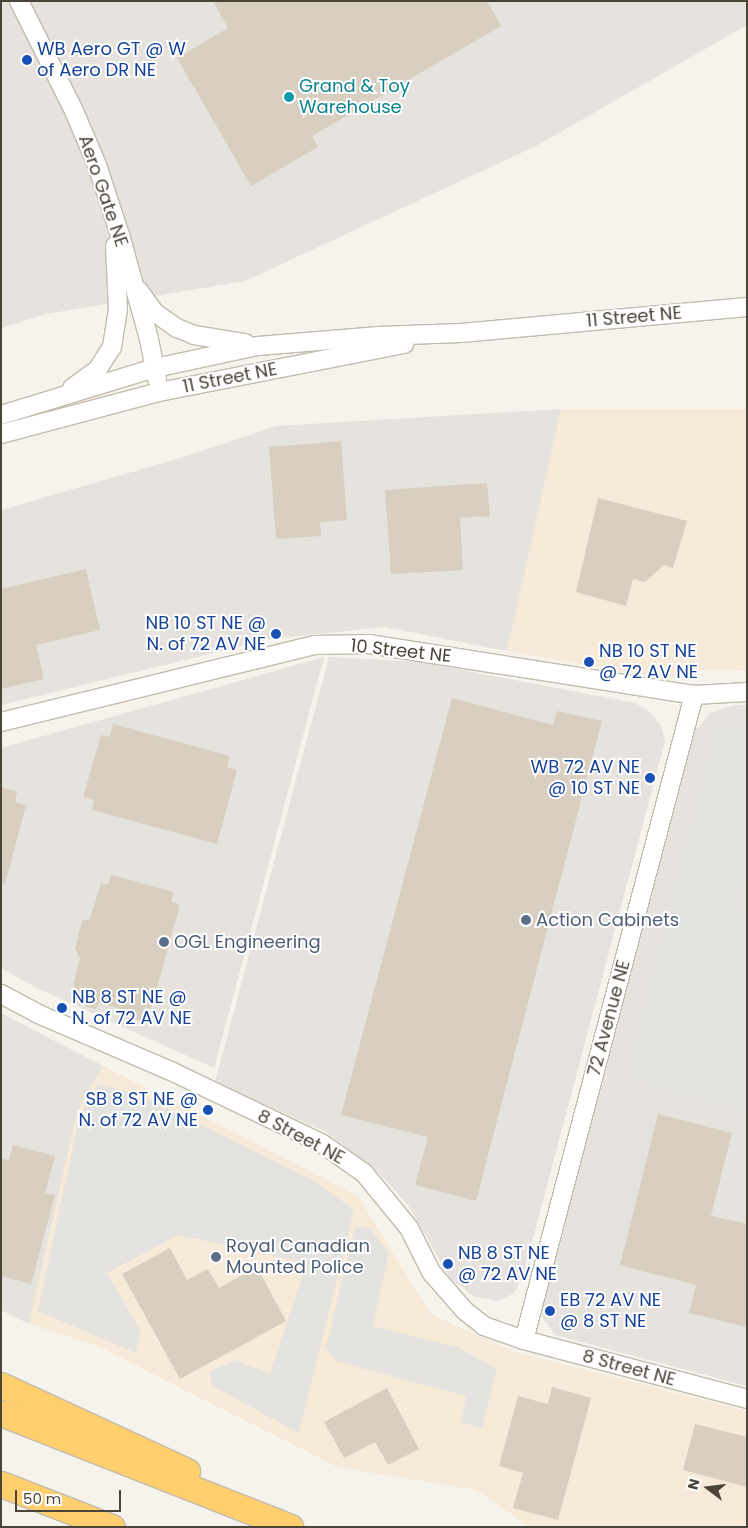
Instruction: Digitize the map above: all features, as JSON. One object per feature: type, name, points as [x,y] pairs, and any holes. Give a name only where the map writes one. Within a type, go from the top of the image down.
[{"type":"highway","points":[[1,1385],[209,1482],[258,1514]]},
{"type":"highway","points":[[1,1413],[290,1527]]},
{"type":"highway","points":[[1,1484],[112,1527]]},
{"type":"street","name":"Aero Gate NE","points":[[19,1],[74,111],[97,165],[132,280],[155,368],[159,392]]},
{"type":"street","points":[[62,396],[98,369],[112,347],[118,310],[115,247],[110,206]]},
{"type":"street","points":[[132,280],[154,312],[177,328],[194,335],[258,346]]},
{"type":"street","name":"11 Street NE","points":[[1,415],[155,368],[258,346],[379,336],[461,333],[747,307]]},
{"type":"street","name":"11 Street NE","points":[[1,434],[159,392],[461,333]]},
{"type":"street","name":"10 Street NE","points":[[1,722],[315,645],[369,644],[694,695],[747,692]]},
{"type":"street","name":"72 Avenue NE","points":[[524,1340],[694,695]]},
{"type":"street","name":"8 Street NE","points":[[1,994],[36,1012],[175,1074],[321,1143],[364,1173],[409,1228],[431,1272],[465,1311],[484,1326],[524,1340],[747,1399]]},
{"type":"shaded area","points":[[1,1],[747,1],[747,25],[536,146],[245,281],[46,314],[1,328]]},
{"type":"shaded area","points":[[561,409],[747,409],[747,671],[686,670],[670,680],[507,651]]},
{"type":"shaded area","points":[[561,409],[507,651],[385,627],[270,639],[1,705],[1,510],[177,459],[276,426]]},
{"type":"shaded area","points":[[324,657],[214,1068],[37,988],[1,968],[1,748]]},
{"type":"shaded area","points":[[329,657],[420,662],[635,703],[648,710],[661,726],[665,741],[523,1276],[513,1294],[498,1301],[475,1297],[450,1278],[408,1205],[378,1172],[326,1132],[215,1082]]},
{"type":"shaded area","points":[[734,705],[747,705],[747,1386],[555,1335],[535,1306],[601,1088],[695,731],[710,713]]},
{"type":"shaded area","points":[[747,723],[747,873],[736,908],[747,912],[747,1114],[629,1083],[626,1066],[713,728]]},
{"type":"shaded area","points":[[1,1013],[103,1066],[77,1112],[29,1324],[1,1310]]},
{"type":"shaded area","points":[[103,1066],[357,1195],[431,1314],[514,1352],[747,1411],[747,1527],[530,1527],[476,1490],[337,1467],[98,1346],[29,1324],[77,1112]]},
{"type":"shaded area","points":[[98,1084],[140,1095],[316,1182],[354,1210],[299,1433],[213,1386],[209,1372],[235,1360],[270,1374],[307,1263],[178,1235],[107,1273],[141,1331],[136,1353],[38,1311],[79,1118]]},
{"type":"shaded area","points":[[355,1227],[369,1227],[389,1253],[373,1326],[459,1348],[497,1369],[482,1429],[461,1422],[466,1396],[335,1361],[326,1347]]},
{"type":"building","name":"Grand & Toy Warehouse","points":[[213,1],[487,1],[501,26],[312,136],[318,147],[251,186],[177,58],[228,28]]},
{"type":"building","points":[[341,441],[347,520],[320,522],[321,536],[276,539],[269,447]]},
{"type":"building","points":[[487,483],[490,516],[460,518],[463,570],[391,574],[385,490]]},
{"type":"building","points":[[598,498],[687,521],[673,568],[664,565],[645,582],[633,579],[626,606],[576,592]]},
{"type":"building","points":[[86,569],[100,630],[36,645],[44,679],[1,689],[1,589]]},
{"type":"building","points":[[452,698],[553,725],[557,711],[602,721],[476,1201],[415,1185],[428,1137],[341,1115]]},
{"type":"building","points":[[113,724],[230,756],[227,767],[237,770],[217,844],[92,810],[94,800],[83,797],[101,735],[110,737]]},
{"type":"building","points":[[1,787],[17,792],[15,802],[26,805],[5,884],[1,883]]},
{"type":"building","points":[[111,875],[174,892],[171,902],[180,905],[151,1009],[144,1008],[141,1020],[123,1016],[125,1010],[99,1003],[96,1009],[79,1005],[79,992],[72,990],[80,958],[75,949],[82,921],[90,919],[101,883],[108,885]]},
{"type":"building","points":[[658,1114],[732,1133],[711,1216],[747,1224],[747,1327],[689,1313],[696,1285],[620,1265]]},
{"type":"building","points":[[13,1145],[55,1156],[45,1193],[55,1195],[31,1284],[1,1276],[1,1158],[9,1160]]},
{"type":"building","points":[[170,1248],[187,1280],[208,1269],[219,1288],[257,1267],[286,1321],[180,1379],[122,1274]]},
{"type":"building","points":[[552,1387],[591,1398],[558,1520],[513,1508],[523,1473],[499,1466],[518,1396],[548,1404]]},
{"type":"building","points":[[387,1388],[419,1449],[388,1465],[375,1442],[344,1458],[324,1422]]},
{"type":"building","points":[[695,1424],[747,1437],[747,1487],[683,1470]]},
{"type":"place","name":"WB Aero GT @ W of Aero DR NE","points":[[27,60]]},
{"type":"place","name":"Grand & Toy Warehouse","points":[[289,97]]},
{"type":"place","name":"NB 10 ST NE @ N. of 72 AV NE","points":[[276,634]]},
{"type":"place","name":"NB 10 ST NE @ 72 AV NE","points":[[589,662]]},
{"type":"place","name":"WB 72 AV NE @ 10 ST NE","points":[[650,778]]},
{"type":"place","name":"Action Cabinets","points":[[526,920]]},
{"type":"place","name":"OGL Engineering","points":[[164,942]]},
{"type":"place","name":"NB 8 ST NE @ N. of 72 AV NE","points":[[62,1008]]},
{"type":"place","name":"SB 8 ST NE @ N. of 72 AV NE","points":[[208,1110]]},
{"type":"place","name":"Royal Canadian Mounted Police","points":[[216,1257]]},
{"type":"place","name":"NB 8 ST NE @ 72 AV NE","points":[[448,1264]]},
{"type":"place","name":"EB 72 AV NE @ 8 ST NE","points":[[550,1311]]}]
